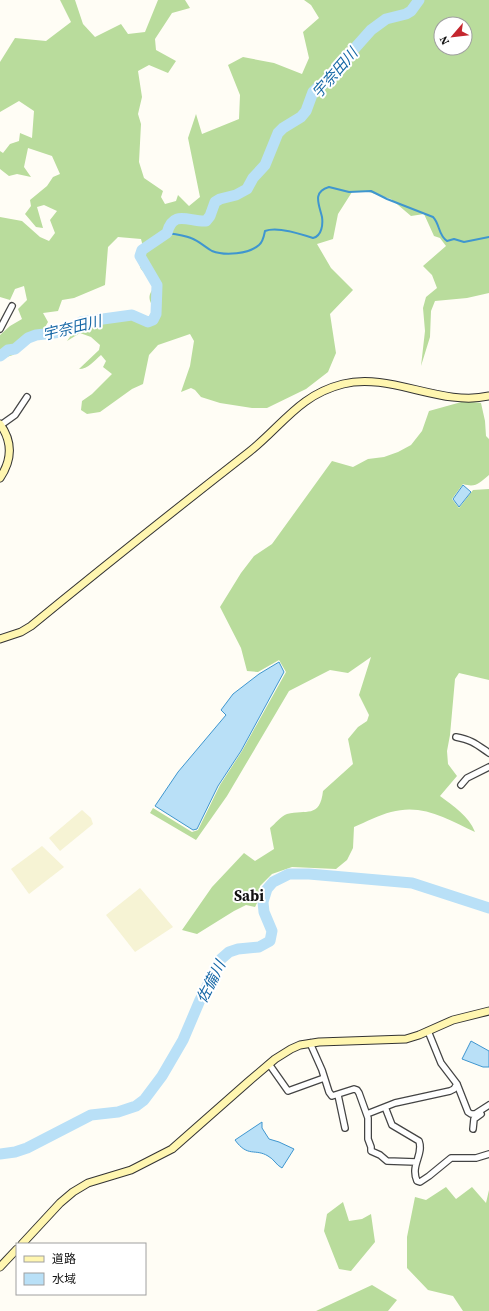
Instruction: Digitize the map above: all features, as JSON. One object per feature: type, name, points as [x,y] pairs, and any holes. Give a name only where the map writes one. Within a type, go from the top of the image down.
[{"type":"main road","points":[[0,639],[21,632],[31,626],[198,491],[255,448],[301,404],[323,390],[344,383],[364,382],[386,384],[455,397],[474,398],[489,396]]},
{"type":"main road","points":[[0,478],[8,463],[10,451],[9,440],[1,425]]},
{"type":"main road","points":[[23,1243],[60,1203],[73,1192],[88,1183],[131,1170],[172,1149],[269,1064],[291,1049],[310,1043],[399,1039],[412,1037],[453,1020],[489,1011]]},
{"type":"main road","points":[[0,1267],[16,1250]]},
{"type":"street","points":[[0,329],[12,306]]},
{"type":"street","points":[[1,425],[15,415],[27,397]]},
{"type":"street","points":[[456,737],[470,740],[489,753]]},
{"type":"street","points":[[461,785],[467,778],[489,767]]},
{"type":"street","points":[[428,1031],[441,1063],[457,1084],[468,1112],[475,1114],[489,1105]]},
{"type":"street","points":[[310,1043],[329,1092],[332,1096],[354,1089],[357,1090],[367,1114],[368,1139],[371,1151],[380,1155],[387,1161],[416,1162]]},
{"type":"street","points":[[269,1064],[288,1091],[324,1078]]},
{"type":"street","points":[[367,1114],[395,1103],[450,1092],[457,1084]]},
{"type":"street","points":[[338,1095],[346,1128]]},
{"type":"street","points":[[385,1108],[392,1125],[419,1141],[420,1150],[416,1162],[415,1177],[417,1182],[420,1182],[451,1158],[476,1158],[489,1154]]},
{"type":"street","points":[[473,1129],[474,1119],[482,1110]]},
{"type":"shaded area","points":[[82,810],[91,818],[93,824],[60,851],[49,838]]},
{"type":"shaded area","points":[[42,846],[64,867],[29,894],[11,869]]},
{"type":"shaded area","points":[[140,888],[173,927],[135,952],[106,915]]},
{"type":"green space","points":[[60,0],[75,0],[83,24],[95,37],[121,24],[128,34],[145,32],[158,0],[185,0],[190,8],[172,13],[155,39],[156,50],[176,61],[168,73],[149,65],[138,71],[142,97],[138,114],[141,124],[139,162],[144,178],[163,191],[161,197],[165,204],[176,201],[178,195],[189,206],[200,197],[188,138],[196,114],[202,134],[239,119],[240,95],[228,65],[243,57],[274,63],[302,74],[309,58],[303,32],[319,18],[311,5],[304,0],[489,0],[489,293],[467,298],[435,301],[431,311],[430,337],[421,366],[425,331],[423,308],[426,297],[437,288],[432,275],[423,266],[446,246],[440,238],[434,236],[424,214],[411,216],[391,199],[369,192],[352,192],[338,214],[333,239],[317,244],[331,268],[353,290],[330,314],[336,353],[328,372],[306,389],[267,408],[252,408],[220,403],[201,397],[191,388],[181,392],[190,366],[194,341],[190,334],[158,345],[149,355],[143,384],[132,389],[100,412],[87,414],[81,410],[82,401],[92,394],[112,374],[103,367],[106,361],[101,355],[88,366],[79,369],[99,350],[100,345],[91,337],[80,333],[67,341],[78,326],[90,320],[121,315],[145,318],[157,312],[150,301],[150,295],[157,284],[140,268],[144,251],[141,239],[118,237],[108,247],[105,285],[74,298],[62,300],[58,311],[43,313],[48,322],[40,336],[26,343],[13,355],[0,359],[0,335],[10,326],[22,319],[18,309],[27,300],[24,286],[15,289],[10,300],[0,297],[0,217],[22,221],[40,237],[49,241],[55,233],[50,220],[57,211],[44,205],[37,207],[43,228],[36,227],[25,214],[31,206],[30,200],[47,186],[53,177],[60,174],[52,156],[28,148],[24,167],[31,177],[17,174],[9,176],[0,169],[0,151],[3,153],[10,144],[19,141],[20,133],[32,138],[34,111],[19,101],[0,112],[0,62],[15,38],[46,41],[71,22]]},
{"type":"green space","points":[[465,401],[481,403],[485,421],[486,436],[489,439],[489,475],[474,485],[463,484],[452,499],[459,508],[473,490],[489,489],[489,680],[459,673],[455,679],[450,735],[447,751],[448,764],[457,776],[440,796],[465,816],[475,832],[445,818],[424,811],[402,810],[386,813],[354,827],[353,848],[347,860],[336,869],[292,867],[272,874],[260,886],[258,901],[255,907],[246,905],[197,934],[182,930],[212,887],[244,853],[255,861],[274,849],[270,828],[280,818],[287,814],[311,811],[319,806],[323,791],[353,764],[348,739],[358,727],[367,721],[369,715],[359,695],[371,657],[348,673],[330,670],[289,691],[227,796],[196,840],[150,813],[153,808],[192,832],[198,830],[220,785],[242,751],[286,672],[279,660],[258,672],[247,671],[241,648],[220,607],[241,573],[254,556],[272,544],[332,461],[353,467],[368,459],[384,457],[398,452],[411,445],[422,431],[429,411]]},
{"type":"green space","points":[[446,1187],[456,1199],[472,1187],[486,1203],[489,1190],[489,1311],[463,1311],[453,1296],[428,1290],[407,1268],[407,1237],[415,1197],[426,1200]]},
{"type":"green space","points":[[343,1202],[349,1221],[362,1219],[371,1214],[375,1242],[351,1271],[339,1269],[324,1231],[327,1214]]},
{"type":"green space","points":[[372,1285],[397,1300],[388,1311],[316,1311]]},
{"type":"water","points":[[463,485],[471,492],[459,507],[453,499]]},
{"type":"water","points":[[279,662],[284,672],[241,751],[218,786],[197,829],[193,830],[155,806],[178,772],[226,715],[221,710],[233,694],[259,674]]},
{"type":"water","points":[[471,1041],[489,1051],[489,1067],[483,1067],[462,1059]]},
{"type":"water","points":[[262,1122],[262,1128],[269,1139],[294,1149],[282,1168],[268,1156],[248,1151],[240,1146],[235,1140]]},
{"type":"waterway","name":"宇奈田川","points":[[0,356],[8,350],[15,349],[28,338],[36,335],[62,332],[81,322],[132,315],[148,322],[153,320],[156,314],[157,285],[140,256],[142,250],[167,233],[173,221],[182,218],[206,221],[210,216],[215,202],[220,199],[236,195],[247,189],[253,178],[265,165],[278,133],[283,128],[301,117],[306,111],[313,92],[332,78],[371,30],[386,19],[406,14],[411,11],[419,0]]},
{"type":"waterway","points":[[167,233],[191,238],[217,253],[230,254],[255,248],[263,239],[265,231],[270,230],[276,229],[289,231],[313,238],[318,235],[322,226],[322,217],[318,203],[319,195],[320,192],[329,187],[349,192],[371,191],[433,217],[442,236],[447,241],[454,239],[464,242],[489,237]]},
{"type":"waterway","name":"佐備川","points":[[0,1154],[15,1152],[27,1148],[91,1115],[118,1112],[136,1106],[144,1100],[162,1076],[183,1040],[200,1000],[221,959],[229,952],[238,949],[259,947],[270,941],[272,931],[264,912],[263,902],[267,889],[273,882],[289,874],[309,874],[412,883],[489,908]]},
{"type":"district","name":"Sabi","points":[[249,896]]}]
